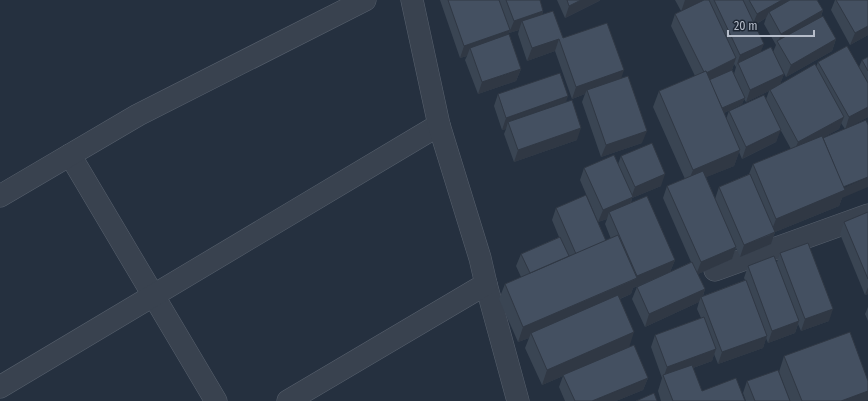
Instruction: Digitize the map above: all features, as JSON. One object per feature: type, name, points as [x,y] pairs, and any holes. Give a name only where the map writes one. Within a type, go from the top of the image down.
[{"type":"street","points":[[0,196],[138,115],[365,0]]},
{"type":"street","points":[[412,0],[439,125],[480,258],[518,401]]},
{"type":"street","points":[[0,387],[439,125]]},
{"type":"street","points":[[70,155],[216,401]]},
{"type":"street","points":[[715,270],[868,215]]},
{"type":"street","points":[[288,401],[486,284]]},
{"type":"building","points":[[448,0],[499,0],[510,30],[464,46]]},
{"type":"building","points":[[506,0],[540,0],[543,11],[514,21]]},
{"type":"building","points":[[567,0],[581,0],[569,6]]},
{"type":"building","points":[[704,0],[709,0],[736,58],[706,73],[706,71],[704,72],[675,14]]},
{"type":"building","points":[[714,0],[743,0],[764,44],[740,55]]},
{"type":"building","points":[[749,0],[782,0],[757,14]]},
{"type":"building","points":[[790,0],[817,0],[823,10],[781,34],[769,12]]},
{"type":"building","points":[[836,0],[868,0],[868,26],[855,33]]},
{"type":"building","points":[[553,11],[563,38],[607,23],[624,70],[576,87],[559,39],[532,48],[522,21]]},
{"type":"building","points":[[823,16],[836,39],[791,65],[777,41]]},
{"type":"building","points":[[509,34],[521,69],[482,82],[470,48]]},
{"type":"building","points":[[847,46],[868,83],[868,107],[849,117],[818,62]]},
{"type":"building","points":[[771,47],[784,74],[750,90],[738,63]]},
{"type":"building","points":[[868,57],[868,71],[862,60]]},
{"type":"building","points":[[815,64],[844,117],[798,142],[770,90]]},
{"type":"building","points":[[732,70],[745,98],[722,108],[709,80]]},
{"type":"building","points":[[706,71],[740,150],[693,170],[659,91]]},
{"type":"building","points":[[560,73],[568,96],[506,118],[498,94]]},
{"type":"building","points":[[628,76],[647,131],[606,145],[587,90]]},
{"type":"building","points":[[764,95],[781,130],[746,147],[729,111]]},
{"type":"building","points":[[572,100],[581,128],[518,150],[508,122]]},
{"type":"building","points":[[866,120],[868,125],[868,177],[843,187],[823,138]]},
{"type":"building","points":[[822,136],[845,190],[776,219],[753,164]]},
{"type":"building","points":[[652,143],[665,174],[635,187],[621,156]]},
{"type":"building","points":[[614,155],[633,197],[603,210],[584,168]]},
{"type":"building","points":[[703,171],[736,247],[701,262],[667,186]]},
{"type":"building","points":[[750,174],[775,232],[744,245],[719,187]]},
{"type":"building","points":[[586,195],[606,241],[576,254],[556,208]]},
{"type":"building","points":[[647,196],[675,260],[637,276],[609,212]]},
{"type":"building","points":[[868,212],[868,279],[844,222]]},
{"type":"building","points":[[618,235],[637,278],[523,327],[505,284]]},
{"type":"building","points":[[560,237],[569,256],[530,273],[521,254]]},
{"type":"building","points":[[808,243],[833,309],[805,319],[780,253]]},
{"type":"building","points":[[774,256],[799,321],[772,331],[748,266]]},
{"type":"building","points":[[692,262],[705,289],[649,314],[637,287]]},
{"type":"building","points":[[746,280],[767,336],[722,352],[701,297]]},
{"type":"building","points":[[618,295],[634,332],[547,370],[531,333]]},
{"type":"building","points":[[704,317],[716,349],[667,367],[655,335]]},
{"type":"building","points":[[850,332],[868,381],[868,391],[841,401],[802,401],[784,356]]},
{"type":"building","points":[[634,345],[648,378],[592,401],[575,401],[563,375]]},
{"type":"building","points":[[692,365],[702,391],[736,378],[745,401],[673,401],[663,375]]},
{"type":"building","points":[[778,370],[790,401],[755,401],[747,381]]},
{"type":"building","points":[[654,393],[657,401],[636,401]]}]
